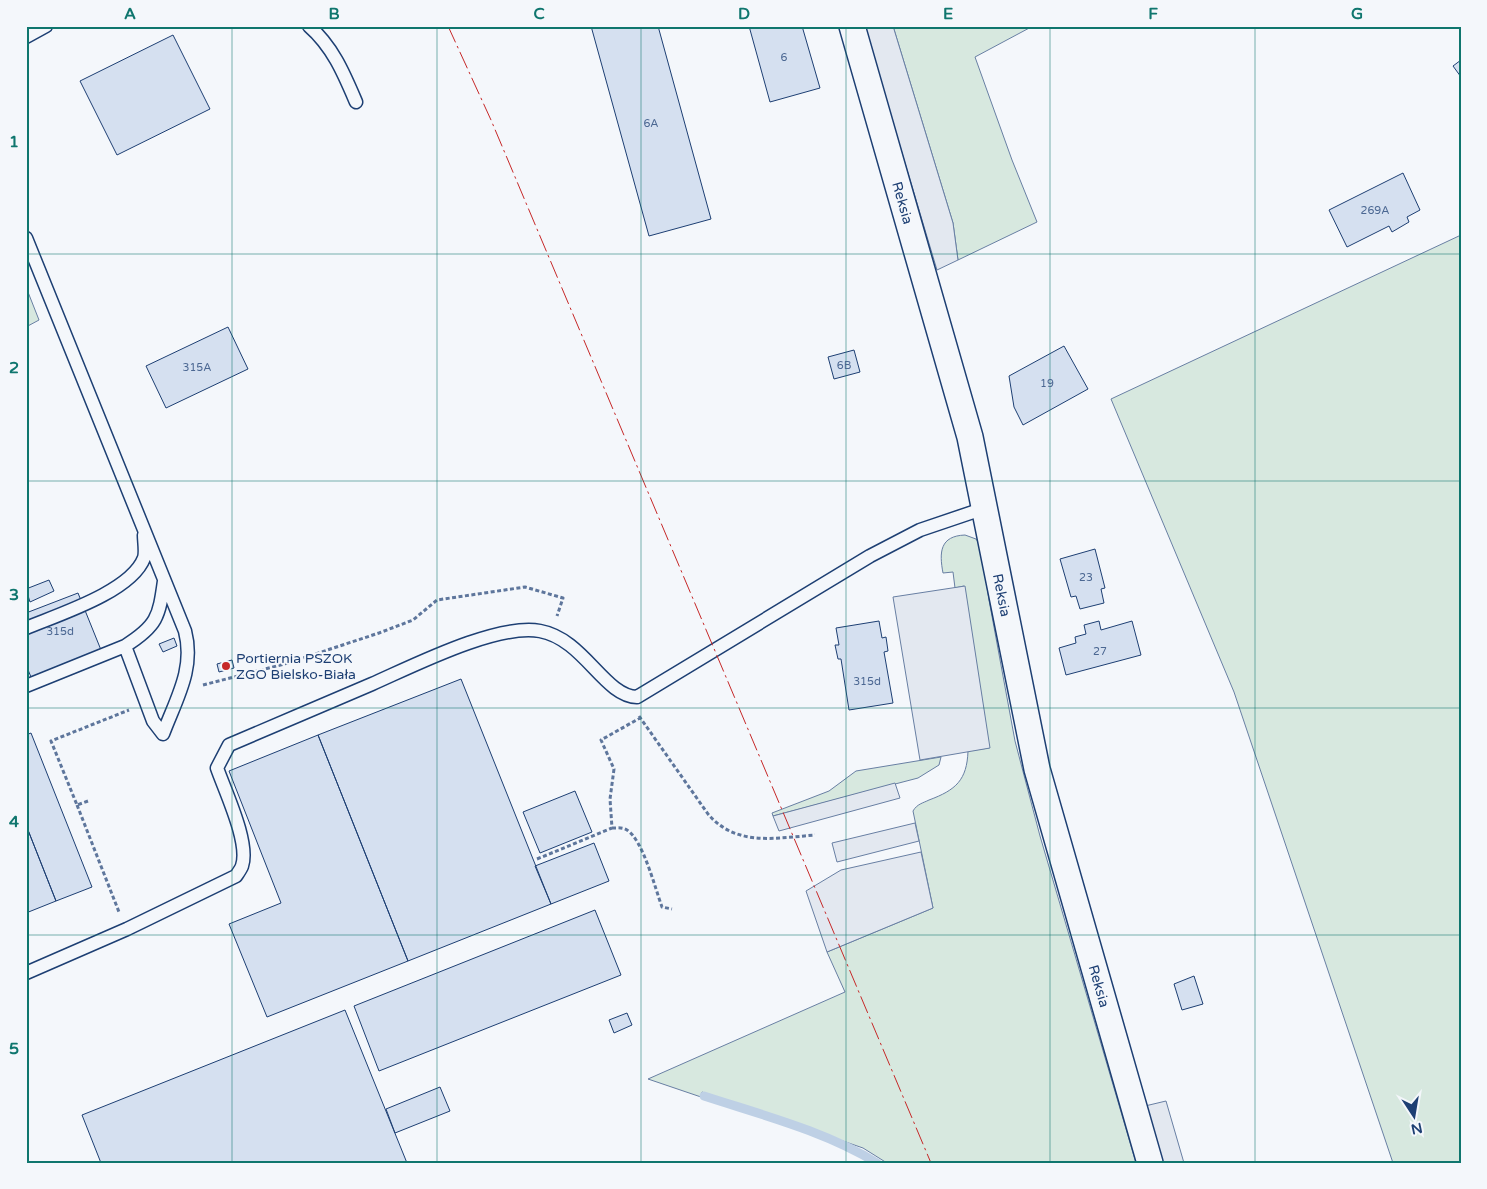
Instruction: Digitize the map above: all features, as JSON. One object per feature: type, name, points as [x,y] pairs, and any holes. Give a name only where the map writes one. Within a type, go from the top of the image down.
[{"type":"street","name":"Reksia","points":[[852,26],[970,437],[1036,769],[1150,1163]]},
{"type":"lane","points":[[26,37],[46,26]]},
{"type":"lane","points":[[309,26],[322,37],[340,64],[356,102]]},
{"type":"lane","points":[[26,238],[144,528],[185,631],[190,649],[189,665],[163,734],[153,720],[125,646]]},
{"type":"lane","points":[[26,973],[127,929],[236,876],[242,866],[244,853],[240,835],[217,768],[229,745],[441,654],[496,635],[524,630],[539,631],[561,638],[573,645],[616,690],[628,697],[637,697],[862,561],[920,530],[985,508]]},
{"type":"lane","points":[[26,628],[105,595],[128,580],[144,558],[144,528]]},
{"type":"lane","points":[[26,686],[125,646],[150,628],[157,617],[164,580]]},
{"type":"path","points":[[180,690],[227,680],[339,648],[413,620],[437,600],[525,587],[563,598],[554,623]]},
{"type":"path","points":[[628,697],[640,718],[716,824],[729,832],[766,839],[815,835]]},
{"type":"path","points":[[127,929],[51,741],[146,702]]},
{"type":"path","points":[[612,828],[610,799],[614,769],[601,740],[640,718]]},
{"type":"path","points":[[77,805],[88,801]]},
{"type":"path","points":[[537,859],[612,828],[624,828],[632,834],[641,851],[662,907],[672,909]]},
{"type":"shaded area","points":[[864,26],[893,26],[953,223],[958,260],[937,270]]},
{"type":"shaded area","points":[[893,26],[1033,26],[975,57],[1012,160],[1037,222],[958,260],[953,223]]},
{"type":"shaded area","points":[[1461,235],[1461,1163],[1393,1163],[1234,692],[1111,399]]},
{"type":"shaded area","points":[[26,287],[39,320],[26,327]]},
{"type":"shaded area","points":[[965,535],[976,539],[981,546],[1015,741],[1040,836],[1136,1163],[887,1163],[863,1148],[702,1092],[701,1097],[648,1079],[845,992],[827,952],[933,908],[913,811],[918,805],[946,792],[958,783],[965,769],[968,751],[989,748],[964,586],[955,588],[953,572],[943,573],[941,558],[943,546],[950,538]]},
{"type":"shaded area","points":[[965,586],[990,748],[920,760],[893,597]]},
{"type":"shaded area","points":[[941,757],[939,765],[918,778],[773,816],[772,813],[829,791],[856,771]]},
{"type":"shaded area","points":[[895,783],[900,798],[779,831],[773,816]]},
{"type":"shaded area","points":[[915,823],[919,841],[837,862],[832,843]]},
{"type":"shaded area","points":[[921,852],[933,908],[827,952],[806,891],[841,870]]},
{"type":"shaded area","points":[[1166,1101],[1184,1163],[1161,1163],[1145,1106]]},
{"type":"building","points":[[591,26],[658,26],[711,219],[649,236]]},
{"type":"building","points":[[749,26],[802,26],[820,88],[770,102]]},
{"type":"building","points":[[173,35],[210,109],[117,155],[80,81]]},
{"type":"building","points":[[1461,60],[1461,77],[1453,66]]},
{"type":"building","points":[[1403,173],[1420,210],[1407,217],[1409,222],[1392,232],[1389,226],[1347,247],[1329,210]]},
{"type":"building","points":[[228,327],[248,369],[166,408],[146,366]]},
{"type":"building","points":[[1064,346],[1088,389],[1023,425],[1014,407],[1009,376]]},
{"type":"building","points":[[854,350],[860,372],[834,379],[828,357]]},
{"type":"building","points":[[1095,549],[1105,588],[1101,589],[1104,603],[1080,609],[1076,596],[1071,597],[1060,559]]},
{"type":"building","points":[[49,580],[54,591],[30,602],[26,589]]},
{"type":"building","points":[[78,593],[101,650],[31,677],[26,665],[26,613]]},
{"type":"building","points":[[879,621],[882,638],[886,637],[888,651],[884,652],[893,703],[849,710],[841,659],[838,659],[835,645],[839,645],[836,628]]},
{"type":"building","points":[[1099,621],[1101,630],[1132,621],[1141,655],[1066,675],[1059,648],[1076,643],[1075,637],[1086,634],[1084,625]]},
{"type":"building","points":[[174,638],[177,646],[163,652],[159,644]]},
{"type":"building","name":"Portiernia PSZOK ZGO Bielsko-Biała","points":[[232,660],[234,668],[219,672],[217,664]]},
{"type":"building","points":[[461,679],[551,904],[408,961],[318,735]]},
{"type":"building","points":[[31,733],[92,887],[56,901],[26,825],[26,735]]},
{"type":"building","points":[[318,735],[408,961],[267,1017],[229,924],[281,903],[229,771]]},
{"type":"building","points":[[575,791],[592,832],[540,853],[523,812]]},
{"type":"building","points":[[26,825],[56,901],[26,913]]},
{"type":"building","points":[[594,843],[609,881],[551,904],[535,866]]},
{"type":"building","points":[[595,910],[621,975],[379,1071],[354,1006]]},
{"type":"building","points":[[1194,976],[1203,1004],[1182,1010],[1174,984]]},
{"type":"building","points":[[345,1010],[407,1163],[101,1163],[82,1115]]},
{"type":"building","points":[[627,1013],[632,1025],[614,1033],[609,1020]]},
{"type":"building","points":[[440,1087],[450,1111],[395,1133],[386,1109]]},
{"type":"waterway","points":[[704,1096],[815,1133],[877,1163]]},
{"type":"power","points":[[448,26],[491,120],[931,1163]]},
{"type":"place","name":"Portiernia PSZOK ZGO Bielsko-Biała","points":[[226,666]]}]
